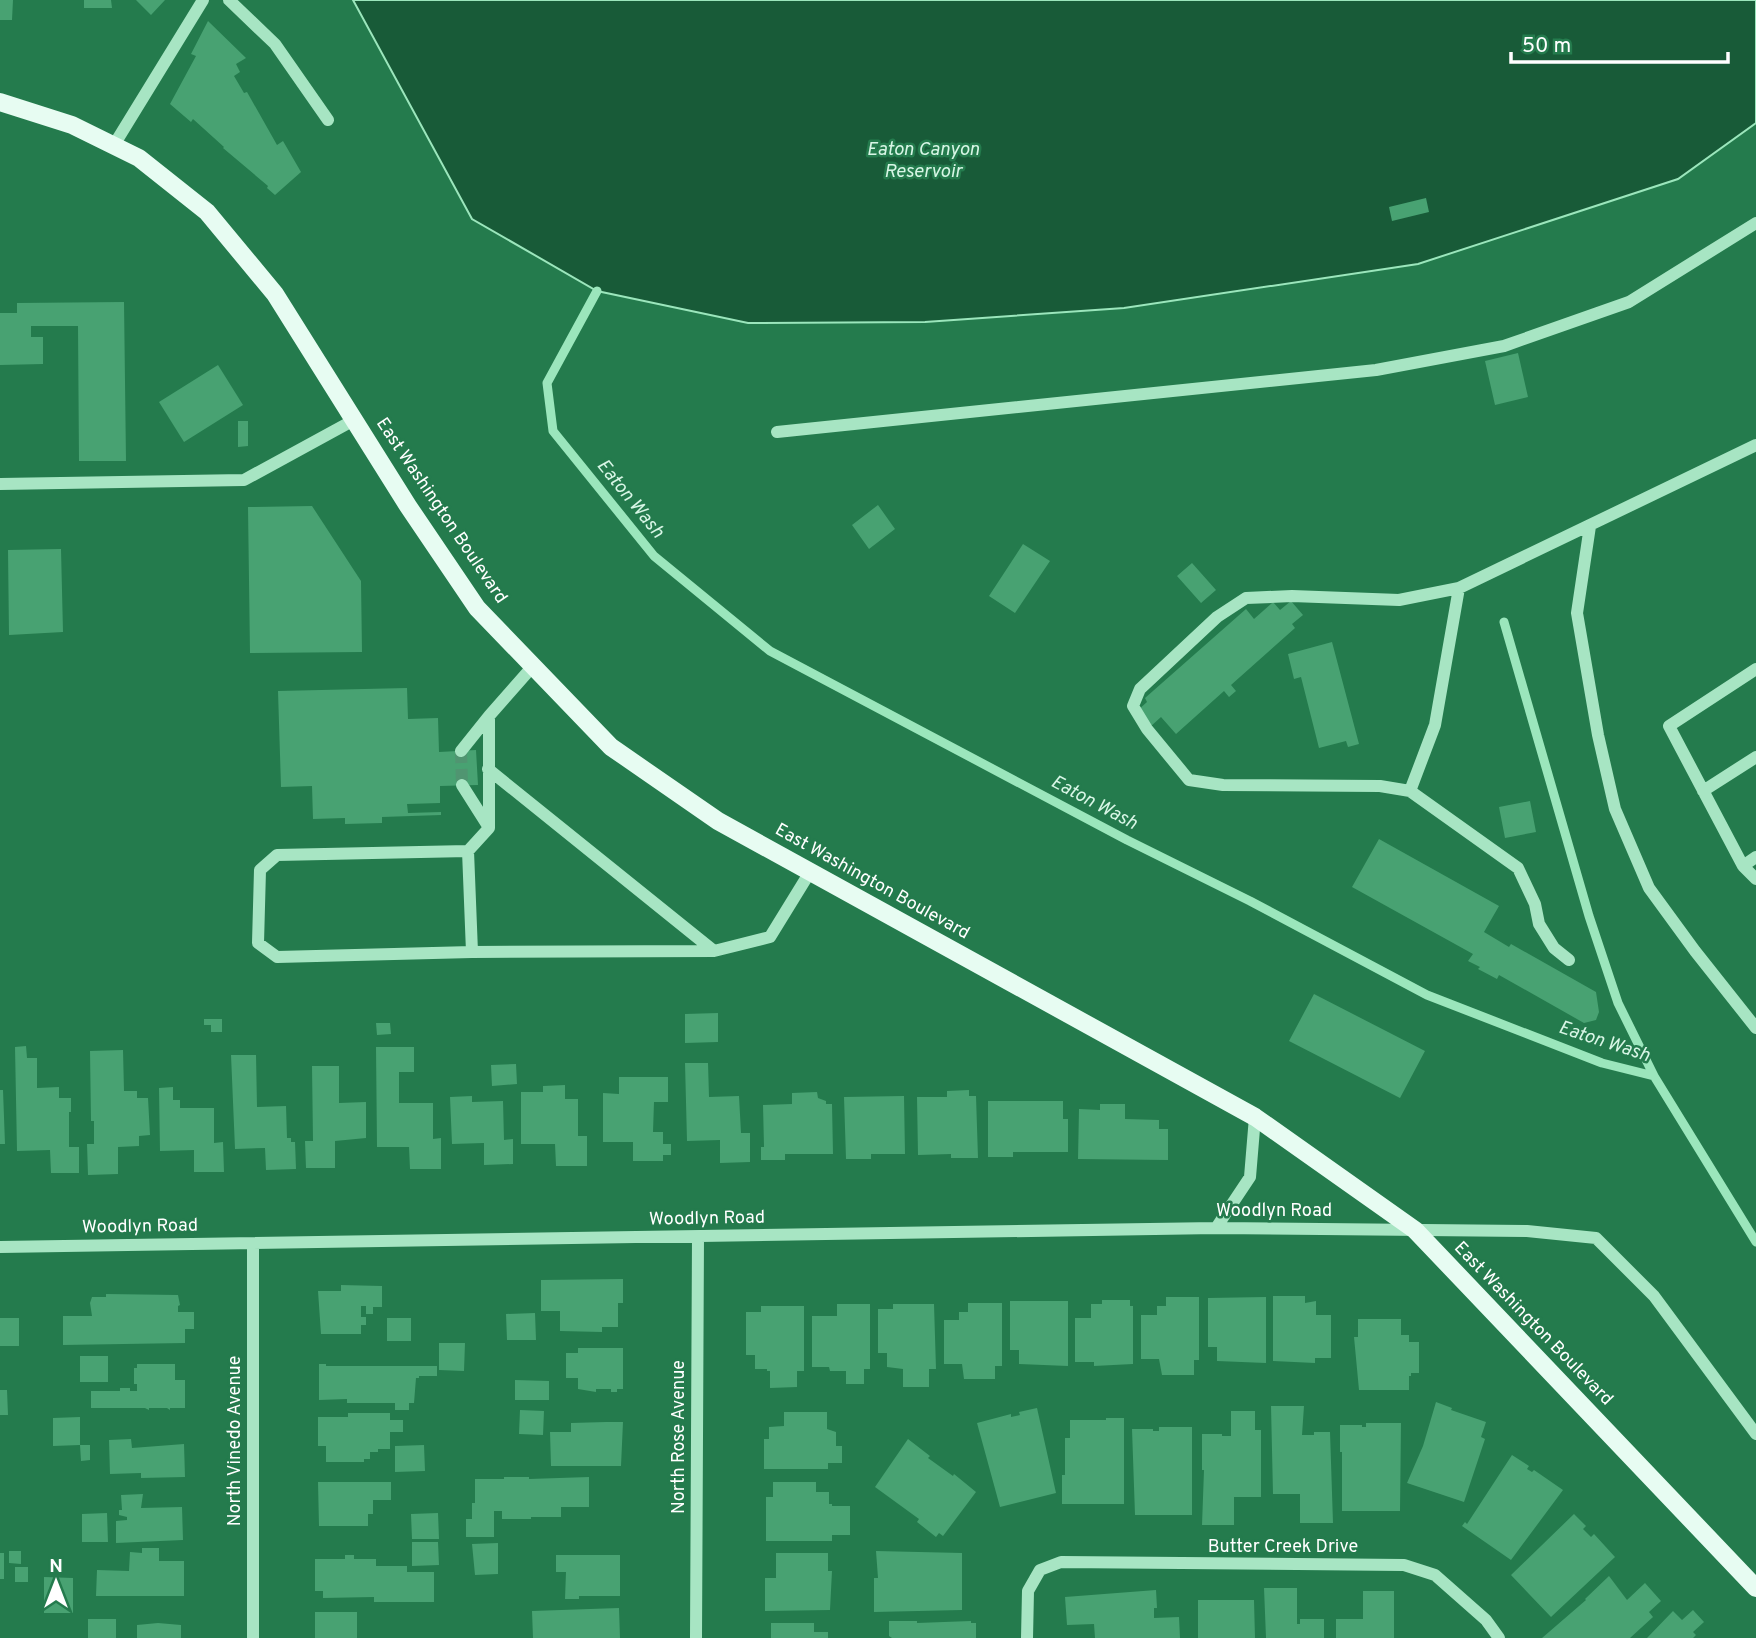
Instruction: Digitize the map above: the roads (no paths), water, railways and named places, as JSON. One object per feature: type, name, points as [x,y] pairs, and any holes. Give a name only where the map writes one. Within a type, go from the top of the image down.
[{"type":"main road","name":"East Washington Boulevard","points":[[0,103],[72,124],[139,158],[207,212],[275,294],[408,506],[477,608],[611,747],[718,821],[1255,1117],[1415,1230],[1756,1588]]},
{"type":"street","points":[[114,145],[203,0]]},
{"type":"street","points":[[229,0],[275,44],[328,120]]},
{"type":"street","points":[[777,432],[1376,370],[1504,346],[1629,302],[1756,223]]},
{"type":"street","points":[[0,484],[244,480],[354,421]]},
{"type":"street","points":[[1569,960],[1554,948],[1539,924],[1535,904],[1518,869],[1410,791],[1380,786],[1223,785],[1189,780],[1147,729],[1133,706],[1140,689],[1217,617],[1246,598],[1292,596],[1399,600],[1459,588],[1756,445]]},
{"type":"street","points":[[1590,526],[1577,613],[1598,735],[1615,809],[1649,888],[1756,1028]]},
{"type":"street","points":[[1410,791],[1434,725],[1459,588]]},
{"type":"street","points":[[461,751],[533,666]]},
{"type":"street","points":[[1756,669],[1669,726],[1743,866],[1756,879]]},
{"type":"street","points":[[472,952],[468,851],[489,828],[489,716]]},
{"type":"street","points":[[1703,791],[1756,757]]},
{"type":"street","points":[[488,769],[714,951]]},
{"type":"street","points":[[463,785],[489,828]]},
{"type":"street","points":[[468,851],[277,855],[260,870],[258,943],[277,957],[472,952],[714,951],[770,937],[810,872]]},
{"type":"street","points":[[1743,866],[1756,857]]},
{"type":"street","points":[[1216,1228],[1250,1177],[1255,1117]]},
{"type":"street","name":"Woodlyn Road","points":[[0,1247],[1216,1228],[1527,1231],[1596,1238],[1654,1296],[1756,1434]]},
{"type":"street","name":"North Rose Avenue","points":[[696,1638],[698,1237]]},
{"type":"street","name":"North Vinedo Avenue","points":[[253,1244],[253,1638]]},
{"type":"street","name":"Butter Creek Drive","points":[[1027,1638],[1028,1591],[1040,1570],[1061,1562],[1404,1564],[1434,1575],[1486,1620],[1499,1638]]},
{"type":"water","name":"Eaton Canyon Reservoir","points":[[353,0],[1756,0],[1756,123],[1678,179],[1418,264],[1124,308],[925,322],[748,323],[597,291],[472,219]]},
{"type":"waterway","name":"Eaton Wash","points":[[597,291],[547,383],[553,431],[654,556],[770,651],[1127,840],[1250,901],[1427,995],[1602,1063],[1654,1076],[1756,1242]]},
{"type":"waterway","points":[[1504,622],[1589,916],[1618,1003],[1654,1076]]},
{"type":"tunnel","points":[[461,751],[462,785]]}]
